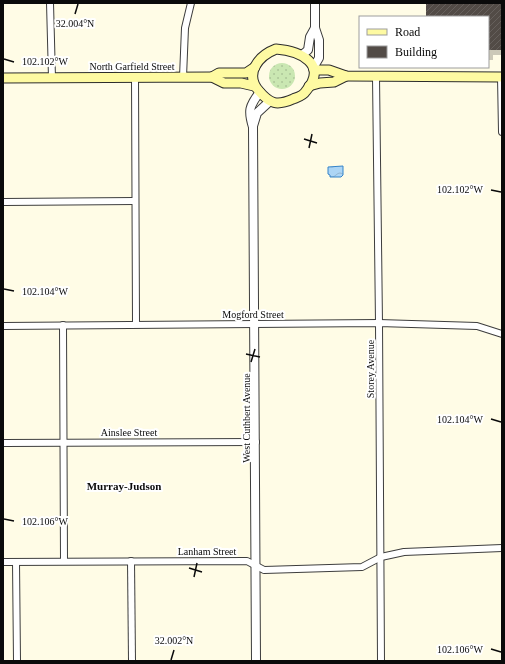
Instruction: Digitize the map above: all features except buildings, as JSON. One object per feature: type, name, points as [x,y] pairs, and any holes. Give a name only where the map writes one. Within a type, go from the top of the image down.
[{"type":"main road","points":[[276,49],[302,55],[311,62],[314,69],[313,78],[306,92],[300,97],[285,103],[277,104],[263,97],[252,82],[252,74],[261,58],[267,52],[276,49]]},
{"type":"main road","points":[[212,77],[219,73],[246,73],[255,67]]},
{"type":"main road","points":[[314,69],[329,70],[346,76],[501,77]]},
{"type":"main road","points":[[309,86],[320,83],[334,82],[346,76]]},
{"type":"main road","name":"North Garfield Street","points":[[3,78],[212,77]]},
{"type":"main road","points":[[212,77],[224,83],[241,83],[257,90]]},
{"type":"street","points":[[50,3],[52,78]]},
{"type":"street","points":[[183,77],[185,28],[191,3]]},
{"type":"street","points":[[314,69],[318,58],[319,40],[315,28],[315,3]]},
{"type":"street","points":[[302,55],[308,50],[310,37],[315,28]]},
{"type":"street","points":[[135,77],[136,324]]},
{"type":"street","name":"Storey Avenue","points":[[376,77],[381,661]]},
{"type":"street","points":[[501,77],[502,132]]},
{"type":"street","name":"West Cuthbert Avenue","points":[[256,661],[256,442],[253,127],[250,114],[257,90]]},
{"type":"street","name":"West Cuthbert Avenue","points":[[253,127],[257,113],[270,101]]},
{"type":"street","points":[[3,202],[135,201]]},
{"type":"street","name":"Mogford Street","points":[[3,326],[379,323],[477,326],[502,334]]},
{"type":"street","points":[[63,325],[64,561]]},
{"type":"street","name":"Ainslee Street","points":[[3,443],[256,442]]},
{"type":"street","name":"Lanham Street","points":[[3,562],[247,561],[264,570],[362,567],[381,558],[404,552],[502,548]]},
{"type":"street","points":[[132,561],[132,661]]},
{"type":"street","points":[[16,562],[17,661]]},
{"type":"green space","points":[[282,63],[291,67],[295,76],[291,85],[282,89],[273,85],[269,76],[273,67]]},
{"type":"water","points":[[343,166],[343,175],[341,177],[330,177],[328,174],[328,167]]},
{"type":"district","name":"Murray-Judson","points":[[124,486]]}]
